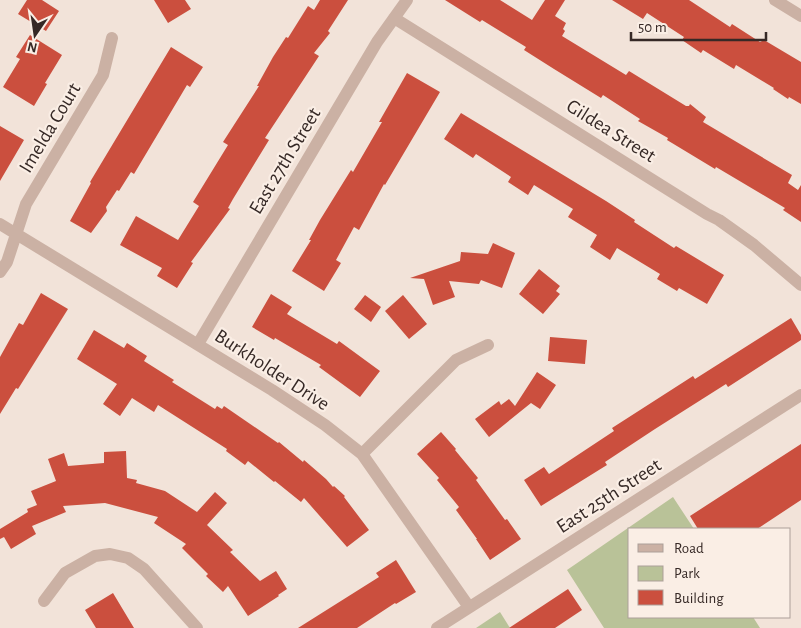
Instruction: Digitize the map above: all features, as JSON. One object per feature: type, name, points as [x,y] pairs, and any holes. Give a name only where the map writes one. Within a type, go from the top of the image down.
[{"type":"street","name":"East 27th Street","points":[[198,344],[377,42],[407,0]]},
{"type":"street","points":[[775,0],[801,16]]},
{"type":"street","name":"Gildea Street","points":[[394,18],[706,214],[719,220],[754,245],[801,285]]},
{"type":"street","name":"Imelda Court","points":[[17,235],[26,204],[103,74],[112,38]]},
{"type":"street","name":"Burkholder Drive","points":[[0,224],[287,400],[325,425],[362,454],[469,607]]},
{"type":"street","points":[[0,272],[7,262],[17,235]]},
{"type":"street","points":[[362,454],[456,360],[488,345]]},
{"type":"street","name":"East 25th Street","points":[[437,628],[801,395]]},
{"type":"street","points":[[44,601],[65,573],[95,556],[110,554],[128,558],[144,569],[197,628]]},
{"type":"green space","points":[[673,497],[693,528],[628,528],[628,618],[754,618],[760,628],[604,628],[567,570]]},
{"type":"green space","points":[[500,612],[510,628],[476,628]]},
{"type":"building","points":[[27,0],[42,0],[59,11],[46,31],[18,14]]},
{"type":"building","points":[[154,0],[185,0],[191,9],[168,23]]},
{"type":"building","points":[[320,0],[348,0],[328,31],[330,33],[314,53],[319,56],[265,138],[269,140],[233,199],[228,208],[230,209],[191,262],[193,263],[177,288],[157,276],[162,268],[120,245],[136,216],[178,240],[199,206],[193,202],[228,145],[223,142],[259,86],[257,86],[273,57],[286,37],[288,38],[308,6],[314,10]]},
{"type":"building","points":[[445,0],[500,0],[532,20],[545,0],[565,0],[555,16],[566,23],[562,36],[626,75],[629,71],[686,106],[690,104],[706,117],[703,122],[792,175],[788,183],[798,190],[801,185],[801,222],[783,210],[785,208],[667,140],[668,138],[638,121],[640,119],[603,95],[601,98],[524,50],[526,47]]},
{"type":"building","points":[[612,0],[689,0],[730,27],[732,24],[760,42],[764,40],[801,62],[801,104],[789,97],[788,99],[774,88],[736,65],[734,69],[703,50],[701,53],[682,40],[684,37],[647,13],[643,19]]},
{"type":"building","points":[[30,35],[62,55],[34,106],[3,87],[20,59],[16,57]]},
{"type":"building","points":[[171,47],[203,67],[190,87],[187,85],[134,174],[131,172],[119,191],[117,190],[106,207],[107,211],[91,233],[70,221],[90,182]]},
{"type":"building","points":[[407,73],[440,92],[384,184],[359,230],[354,227],[336,260],[341,263],[324,291],[292,271],[311,240],[309,240],[320,220],[351,170],[353,172],[382,122],[379,122]]},
{"type":"building","points":[[461,113],[606,201],[674,248],[676,246],[724,275],[707,304],[679,288],[677,291],[657,279],[660,274],[617,248],[610,260],[590,247],[597,235],[568,217],[573,209],[534,185],[528,195],[508,182],[511,177],[476,154],[473,158],[444,139]]},
{"type":"building","points":[[0,126],[24,140],[0,181]]},
{"type":"building","points":[[493,243],[515,253],[502,288],[481,280],[479,284],[449,281],[455,297],[433,305],[424,279],[410,278],[460,261],[461,252],[488,254]]},
{"type":"building","points":[[539,269],[560,286],[556,291],[560,294],[543,314],[519,294]]},
{"type":"building","points":[[41,293],[68,309],[18,389],[16,388],[0,414],[0,357],[19,323],[23,325]]},
{"type":"building","points":[[271,294],[292,307],[287,314],[337,344],[339,341],[380,371],[360,397],[319,367],[321,365],[252,327]]},
{"type":"building","points":[[365,295],[381,307],[371,322],[354,309]]},
{"type":"building","points":[[403,295],[427,324],[409,339],[385,311]]},
{"type":"building","points":[[791,318],[801,335],[801,340],[728,387],[726,384],[655,429],[605,462],[607,465],[541,506],[524,480],[544,467],[549,474],[614,431],[612,428],[693,376],[695,379]]},
{"type":"building","points":[[94,330],[124,348],[127,343],[147,356],[144,361],[174,380],[172,382],[215,409],[217,406],[222,409],[224,406],[279,442],[303,462],[304,460],[345,496],[369,530],[347,547],[304,498],[301,502],[248,461],[245,465],[226,451],[227,449],[158,405],[154,412],[132,398],[120,416],[103,404],[117,384],[77,359]]},
{"type":"building","points":[[550,337],[587,340],[585,364],[548,361]]},
{"type":"building","points":[[537,372],[556,385],[540,409],[531,403],[489,437],[475,419],[499,401],[501,405],[509,399],[515,406]]},
{"type":"building","points":[[441,432],[478,478],[476,480],[521,539],[490,560],[456,510],[459,507],[437,480],[439,478],[417,454]]},
{"type":"building","points":[[801,444],[801,500],[759,528],[697,528],[690,516]]},
{"type":"building","points":[[126,451],[127,478],[137,480],[136,483],[165,491],[197,512],[215,492],[227,503],[207,525],[233,550],[230,552],[260,581],[276,571],[287,589],[248,616],[228,586],[223,592],[206,576],[208,574],[182,548],[186,544],[154,523],[158,517],[105,503],[63,506],[66,512],[32,526],[36,534],[11,549],[4,537],[0,539],[0,529],[28,512],[27,509],[37,505],[31,491],[56,481],[48,459],[64,453],[68,466],[104,463],[104,452]]},
{"type":"building","points":[[396,560],[416,592],[395,603],[357,628],[298,628],[379,577],[376,573]]},
{"type":"building","points":[[568,589],[582,610],[555,628],[509,628]]},
{"type":"building","points":[[113,593],[134,628],[96,628],[85,610]]}]
